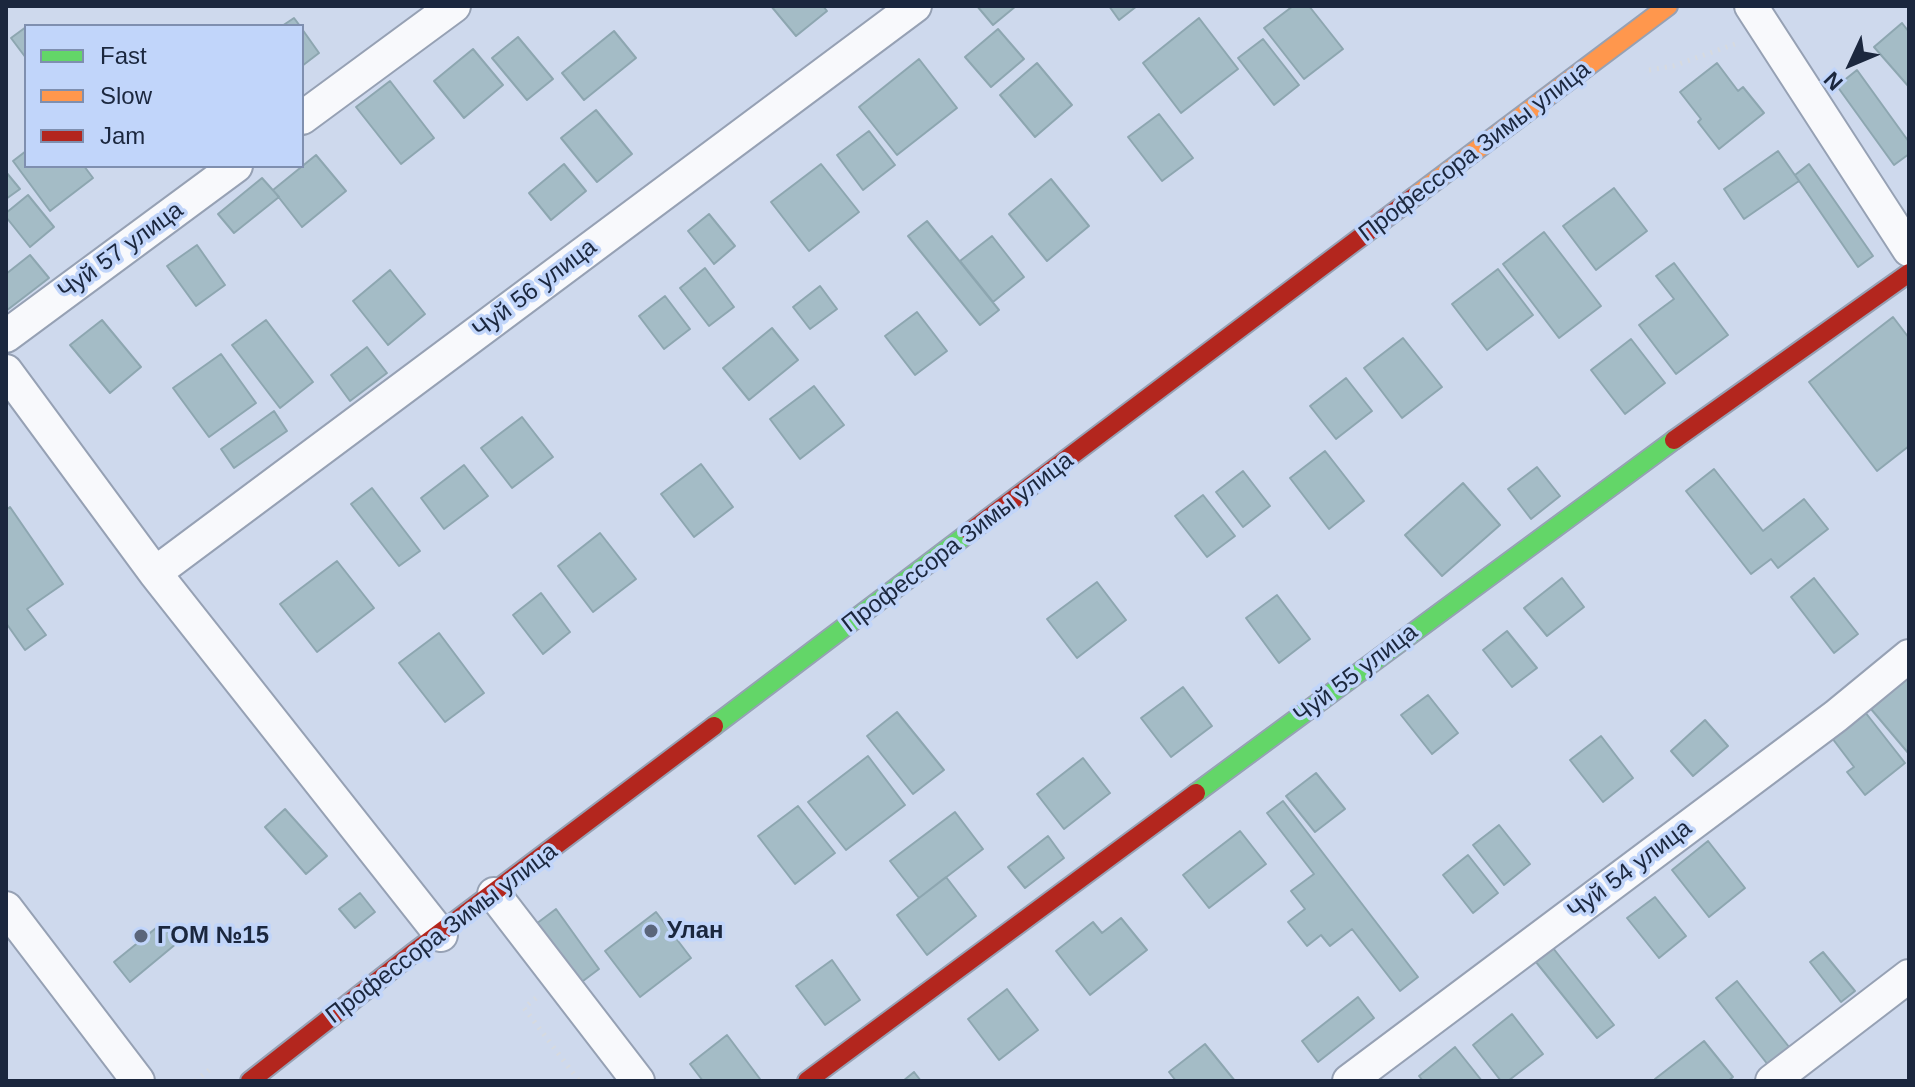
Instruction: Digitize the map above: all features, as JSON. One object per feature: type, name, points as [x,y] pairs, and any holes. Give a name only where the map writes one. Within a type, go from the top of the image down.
[{"type":"street","points":[[304,117],[454,6]]},
{"type":"street","name":"Чуй 56 улица","points":[[155,573],[915,6]]},
{"type":"street","name":"Профессора Зимы улица","points":[[250,1081],[1668,6]]},
{"type":"street","points":[[1755,17],[1898,206],[1909,250]]},
{"type":"street","name":"Чуй 57 улица","points":[[6,336],[233,168]]},
{"type":"street","name":"Чуй 55 улица","points":[[807,1081],[1651,456],[1909,273]]},
{"type":"street","points":[[6,371],[155,573],[441,935]]},
{"type":"street","name":"Чуй 54 улица","points":[[1349,1081],[1836,716],[1909,656]]},
{"type":"street","points":[[494,894],[638,1081]]},
{"type":"street","points":[[6,908],[138,1081]]},
{"type":"street","points":[[1772,1081],[1909,976]]},
{"type":"path","points":[[1646,71],[1673,66],[1755,17]]},
{"type":"path","points":[[558,977],[524,1008],[579,1081]]},
{"type":"building","points":[[771,6],[823,6],[827,11],[796,36]]},
{"type":"building","points":[[977,6],[1016,6],[993,25]]},
{"type":"building","points":[[1109,6],[1137,6],[1119,20]]},
{"type":"building","points":[[1293,6],[1309,6],[1343,49],[1304,79],[1264,28]]},
{"type":"building","points":[[294,18],[298,24],[285,24]]},
{"type":"building","points":[[1199,18],[1238,69],[1181,113],[1143,63]]},
{"type":"building","points":[[1902,23],[1909,32],[1909,87],[1874,47]]},
{"type":"building","points":[[24,28],[24,55],[11,38]]},
{"type":"building","points":[[998,29],[1024,59],[991,87],[965,57]]},
{"type":"building","points":[[614,31],[636,58],[584,100],[562,73]]},
{"type":"building","points":[[304,32],[319,53],[304,64]]},
{"type":"building","points":[[518,37],[553,79],[527,100],[492,58]]},
{"type":"building","points":[[1263,39],[1299,85],[1274,105],[1238,58]]},
{"type":"building","points":[[473,49],[503,85],[464,118],[434,81]]},
{"type":"building","points":[[919,59],[957,108],[897,155],[859,107]]},
{"type":"building","points":[[1037,63],[1072,105],[1035,137],[1000,95]]},
{"type":"building","points":[[1717,63],[1738,91],[1743,87],[1764,113],[1719,149],[1680,92]]},
{"type":"building","points":[[1857,70],[1909,142],[1909,154],[1894,165],[1837,86]]},
{"type":"building","points":[[390,81],[434,138],[401,164],[356,107]]},
{"type":"building","points":[[596,110],[632,154],[597,182],[561,138]]},
{"type":"building","points":[[1159,114],[1193,158],[1162,181],[1128,137]]},
{"type":"building","points":[[869,131],[895,165],[863,190],[837,155]]},
{"type":"building","points":[[1778,151],[1799,181],[1744,219],[1724,189]]},
{"type":"building","points":[[24,153],[24,168],[86,168],[93,178],[50,211],[13,161]]},
{"type":"building","points":[[316,155],[346,191],[302,227],[273,190],[304,168]]},
{"type":"building","points":[[564,164],[586,191],[551,220],[529,193]]},
{"type":"building","points":[[821,164],[859,212],[809,251],[771,202]]},
{"type":"building","points":[[1809,164],[1873,256],[1858,267],[1795,175]]},
{"type":"building","points":[[6,172],[20,189],[6,199]]},
{"type":"building","points":[[262,178],[279,197],[234,233],[218,214]]},
{"type":"building","points":[[1051,179],[1089,226],[1047,261],[1009,214]]},
{"type":"building","points":[[1614,188],[1647,231],[1596,270],[1563,226]]},
{"type":"building","points":[[28,195],[54,227],[30,247],[6,217],[6,213]]},
{"type":"building","points":[[709,214],[735,246],[714,264],[688,231]]},
{"type":"building","points":[[927,221],[999,310],[980,325],[908,236]]},
{"type":"building","points":[[1544,232],[1601,306],[1559,338],[1503,264]]},
{"type":"building","points":[[992,236],[1024,277],[993,302],[960,261]]},
{"type":"building","points":[[197,245],[225,285],[196,306],[167,266]]},
{"type":"building","points":[[30,255],[49,278],[6,311],[6,274]]},
{"type":"building","points":[[1674,263],[1728,335],[1676,374],[1639,325],[1674,299],[1656,276]]},
{"type":"building","points":[[705,268],[734,307],[709,326],[680,288]]},
{"type":"building","points":[[1498,269],[1533,315],[1487,350],[1452,304]]},
{"type":"building","points":[[390,270],[425,314],[388,345],[353,301]]},
{"type":"building","points":[[820,286],[837,309],[810,329],[793,307]]},
{"type":"building","points":[[665,296],[690,329],[664,349],[639,316]]},
{"type":"building","points":[[917,312],[947,351],[915,375],[885,336]]},
{"type":"building","points":[[1893,317],[1909,338],[1909,446],[1877,471],[1809,382]]},
{"type":"building","points":[[102,320],[141,367],[110,393],[70,345]]},
{"type":"building","points":[[266,320],[313,382],[280,408],[232,345]]},
{"type":"building","points":[[772,328],[798,360],[749,400],[723,368]]},
{"type":"building","points":[[1403,338],[1442,387],[1402,418],[1364,368]]},
{"type":"building","points":[[1631,339],[1665,383],[1625,414],[1591,370]]},
{"type":"building","points":[[367,347],[387,373],[350,401],[331,375]]},
{"type":"building","points":[[221,354],[256,403],[209,437],[173,388]]},
{"type":"building","points":[[1346,378],[1372,411],[1336,439],[1310,406]]},
{"type":"building","points":[[814,386],[844,425],[800,459],[770,419]]},
{"type":"building","points":[[274,411],[287,431],[234,468],[221,449]]},
{"type":"building","points":[[522,417],[553,457],[512,488],[481,448]]},
{"type":"building","points":[[1325,451],[1364,501],[1329,529],[1290,478]]},
{"type":"building","points":[[701,464],[733,507],[694,537],[661,494]]},
{"type":"building","points":[[464,465],[488,496],[444,529],[421,498]]},
{"type":"building","points":[[1537,467],[1560,496],[1531,519],[1508,489]]},
{"type":"building","points":[[1714,469],[1763,531],[1804,499],[1828,529],[1778,568],[1771,559],[1751,574],[1686,491]]},
{"type":"building","points":[[1243,471],[1270,506],[1243,527],[1216,492]]},
{"type":"building","points":[[1463,483],[1500,525],[1442,576],[1405,535]]},
{"type":"building","points":[[372,488],[420,551],[399,566],[351,504]]},
{"type":"building","points":[[1203,495],[1235,536],[1207,557],[1175,516]]},
{"type":"building","points":[[10,507],[63,584],[27,609],[46,635],[25,650],[6,623],[6,510]]},
{"type":"building","points":[[600,533],[636,579],[593,612],[558,566]]},
{"type":"building","points":[[337,561],[374,608],[317,652],[280,604]]},
{"type":"building","points":[[1562,578],[1584,607],[1547,636],[1524,608]]},
{"type":"building","points":[[1814,578],[1858,634],[1834,653],[1791,597]]},
{"type":"building","points":[[1097,582],[1126,620],[1077,658],[1047,619]]},
{"type":"building","points":[[541,593],[570,632],[543,654],[513,615]]},
{"type":"building","points":[[1277,595],[1310,639],[1279,663],[1246,618]]},
{"type":"building","points":[[1507,631],[1537,668],[1512,687],[1483,650]]},
{"type":"building","points":[[439,633],[484,693],[445,722],[399,663]]},
{"type":"building","points":[[1909,677],[1909,754],[1871,709]]},
{"type":"building","points":[[1183,687],[1212,726],[1171,757],[1141,718]]},
{"type":"building","points":[[1428,695],[1458,733],[1432,754],[1401,715]]},
{"type":"building","points":[[897,712],[944,770],[913,794],[867,736]]},
{"type":"building","points":[[1865,712],[1905,763],[1865,795],[1847,772],[1854,767],[1832,738]]},
{"type":"building","points":[[1705,720],[1728,746],[1693,776],[1671,751]]},
{"type":"building","points":[[1601,736],[1633,778],[1603,802],[1570,760]]},
{"type":"building","points":[[868,756],[905,805],[846,850],[808,802]]},
{"type":"building","points":[[1083,758],[1110,793],[1064,829],[1037,794]]},
{"type":"building","points":[[1316,773],[1345,809],[1315,832],[1286,796]]},
{"type":"building","points":[[1283,801],[1418,977],[1400,991],[1352,929],[1330,946],[1321,935],[1307,946],[1288,922],[1305,909],[1291,891],[1314,874],[1267,813]]},
{"type":"building","points":[[798,806],[835,853],[795,884],[758,836]]},
{"type":"building","points":[[285,809],[327,856],[306,874],[265,827]]},
{"type":"building","points":[[955,812],[983,849],[919,898],[890,861]]},
{"type":"building","points":[[1499,825],[1530,864],[1504,885],[1473,845]]},
{"type":"building","points":[[1240,831],[1266,864],[1209,908],[1183,875]]},
{"type":"building","points":[[1048,836],[1064,858],[1025,888],[1008,867]]},
{"type":"building","points":[[1708,841],[1745,888],[1709,917],[1672,870]]},
{"type":"building","points":[[1468,855],[1498,893],[1473,913],[1443,875]]},
{"type":"building","points":[[946,877],[976,916],[927,955],[897,915]]},
{"type":"building","points":[[360,893],[375,912],[355,928],[339,909]]},
{"type":"building","points":[[1655,897],[1686,936],[1659,958],[1627,918]]},
{"type":"building","points":[[556,909],[599,969],[579,984],[536,924]]},
{"type":"building","points":[[656,912],[691,958],[640,997],[605,951]]},
{"type":"building","points":[[1121,918],[1147,950],[1090,995],[1056,951],[1093,922],[1102,933]]},
{"type":"building","points":[[161,924],[177,943],[130,982],[114,962]]},
{"type":"building","points":[[1553,948],[1614,1025],[1597,1038],[1536,962]]},
{"type":"building","points":[[1823,952],[1855,991],[1841,1002],[1810,962]]},
{"type":"building","points":[[832,960],[860,1000],[825,1025],[796,986]]},
{"type":"building","points":[[1737,981],[1793,1052],[1772,1070],[1716,998]]},
{"type":"building","points":[[1007,989],[1038,1030],[999,1060],[968,1019]]},
{"type":"building","points":[[1358,997],[1374,1018],[1318,1062],[1302,1041]]},
{"type":"building","points":[[1512,1014],[1543,1054],[1508,1081],[1501,1081],[1473,1045]]},
{"type":"building","points":[[727,1035],[760,1079],[758,1081],[703,1081],[690,1064]]},
{"type":"building","points":[[1704,1041],[1733,1077],[1728,1081],[1655,1079]]},
{"type":"building","points":[[1205,1044],[1235,1081],[1176,1081],[1169,1072]]},
{"type":"building","points":[[1455,1047],[1482,1081],[1423,1081],[1419,1076]]},
{"type":"building","points":[[914,1072],[921,1081],[903,1081]]},
{"type":"traffic: fast","points":[[1196,793],[1674,440]]},
{"type":"traffic: fast","points":[[714,726],[970,532]]},
{"type":"traffic: slow","points":[[1414,197],[1668,6]]},
{"type":"traffic: jam","points":[[970,532],[1414,197]]},
{"type":"traffic: jam","points":[[1674,440],[1909,273]]},
{"type":"traffic: jam","points":[[250,1081],[413,953],[714,726]]},
{"type":"traffic: jam","points":[[807,1081],[1196,793]]},
{"type":"place","name":"Улан","points":[[651,931]]},
{"type":"place","name":"ГОМ №15","points":[[141,936]]}]
